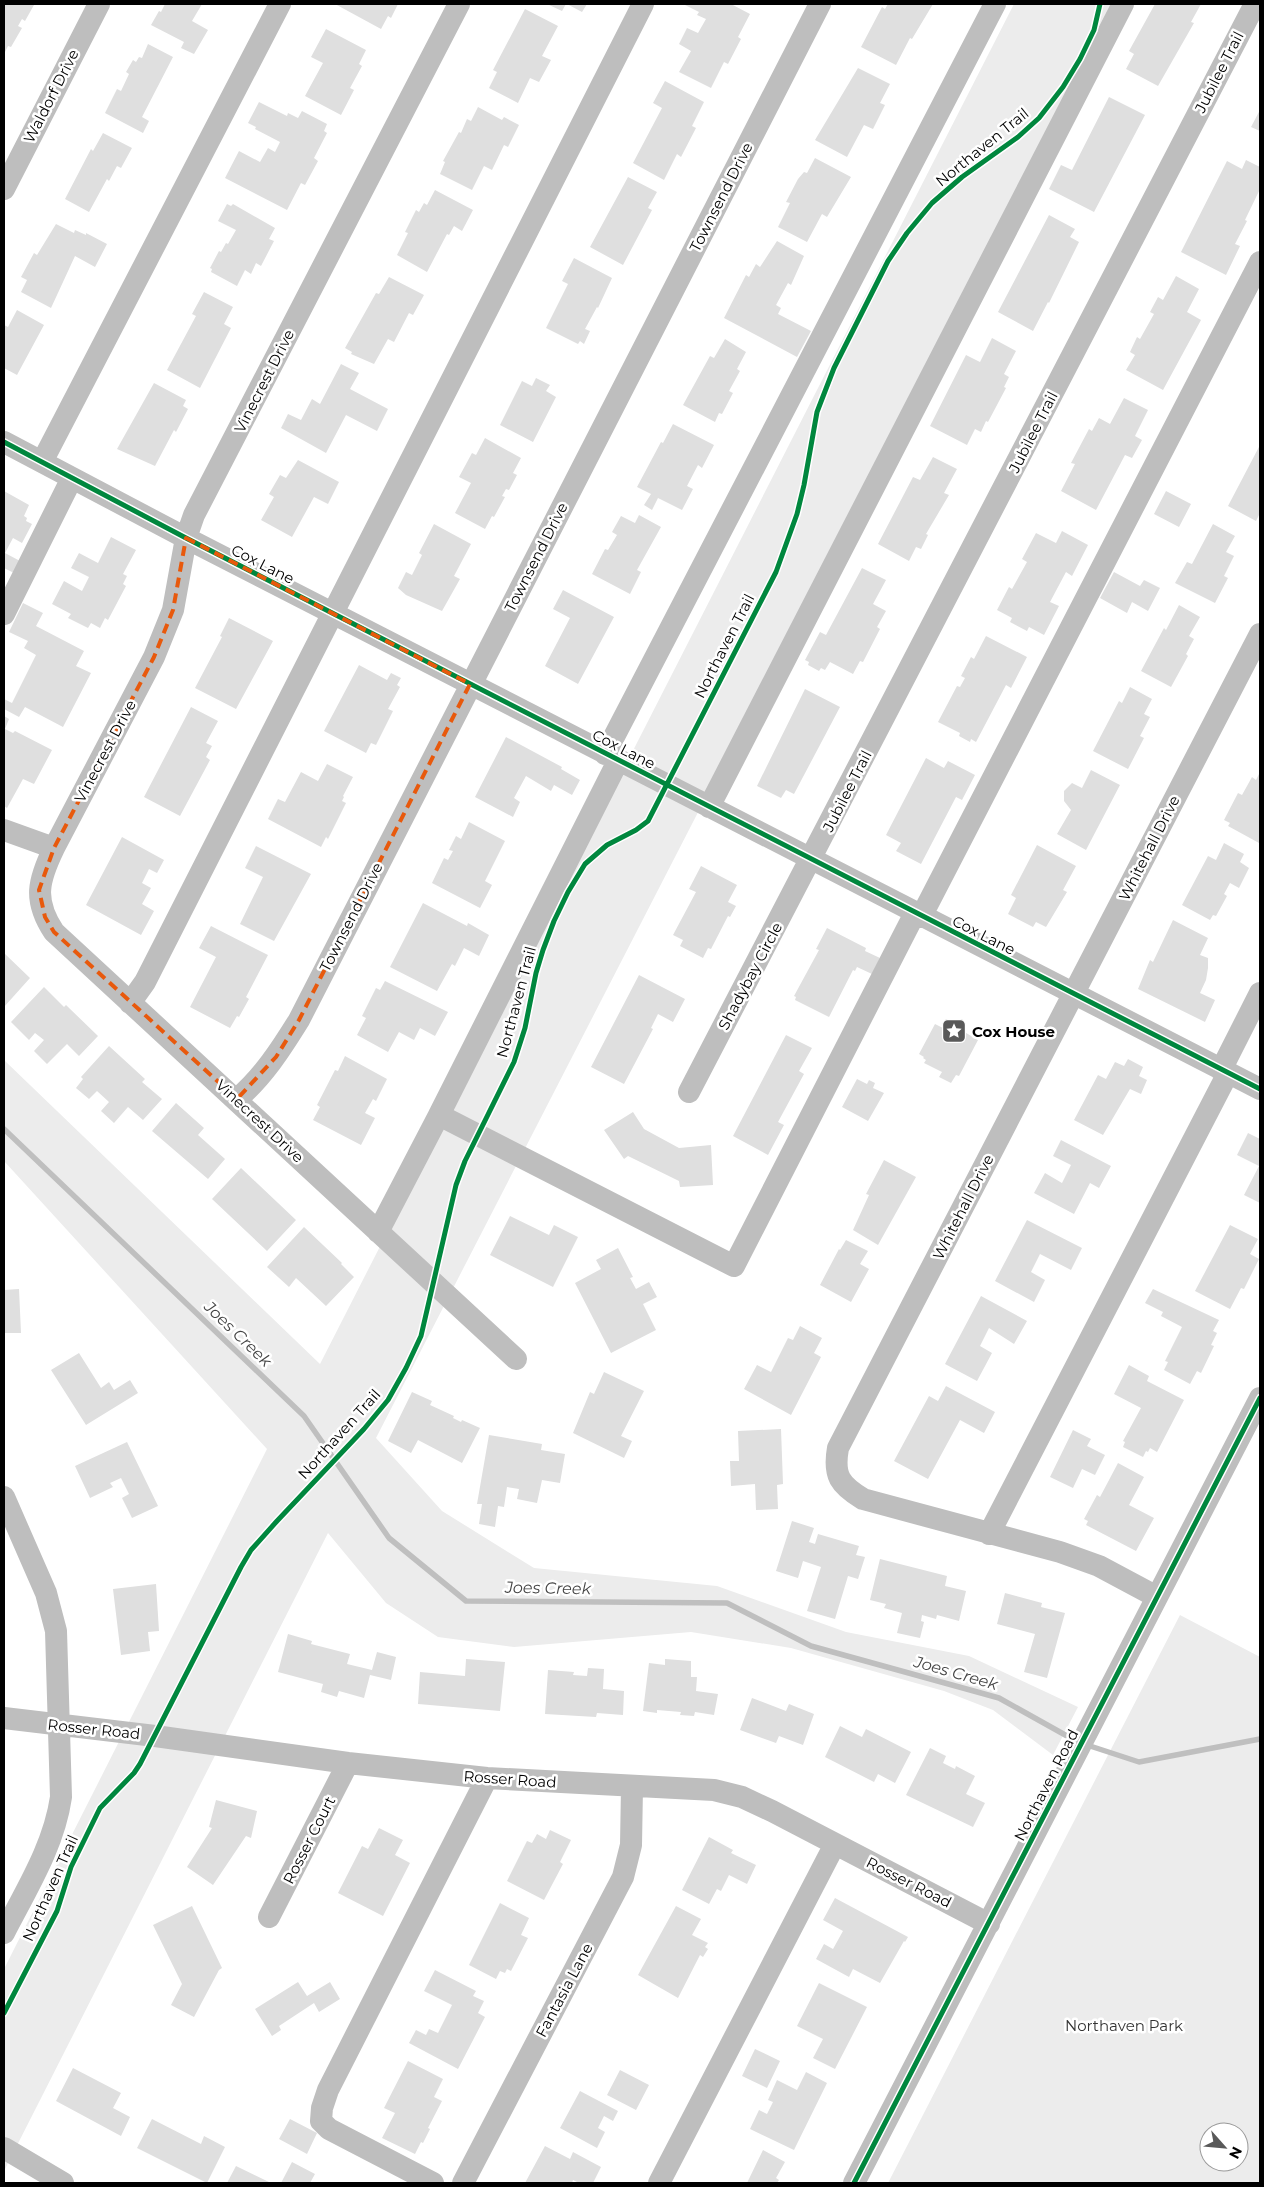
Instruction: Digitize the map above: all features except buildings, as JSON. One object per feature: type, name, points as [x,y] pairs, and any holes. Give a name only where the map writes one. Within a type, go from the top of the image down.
[{"type":"street","name":"Waldorf Drive","points":[[4,189],[99,4]]},
{"type":"street","points":[[42,462],[280,4]]},
{"type":"street","name":"Vinecrest Drive","points":[[459,4],[194,515],[186,538],[173,610],[154,657],[54,848],[44,870],[39,890],[44,917],[54,932],[237,1099],[516,1360]]},
{"type":"street","points":[[130,1003],[145,982],[644,4]]},
{"type":"street","name":"Townsend Drive","points":[[237,1099],[251,1088],[276,1056],[299,1020],[820,4]]},
{"type":"street","points":[[378,1232],[439,1115],[612,757],[995,4]]},
{"type":"street","points":[[709,807],[1123,4]]},
{"type":"street","name":"Jubilee Trail","points":[[811,860],[1255,4]]},
{"type":"street","points":[[439,1115],[734,1266],[1260,262]]},
{"type":"street","name":"Cox Lane","points":[[4,442],[186,538],[811,860],[1260,1089]]},
{"type":"street","points":[[4,614],[72,478]]},
{"type":"street","name":"Whitehall Drive","points":[[1157,1597],[1099,1566],[1060,1552],[863,1499],[845,1488],[838,1476],[835,1463],[838,1448],[1260,634]]},
{"type":"street","points":[[4,830],[54,848]]},
{"type":"street","name":"Shadybay Circle","points":[[689,1092],[811,860]]},
{"type":"street","points":[[989,1534],[1224,1072],[1260,993]]},
{"type":"street","name":"Northaven Road","points":[[854,2183],[1260,1398]]},
{"type":"street","points":[[4,1497],[46,1593],[56,1631],[61,1797],[58,1818],[44,1853],[4,1933]]},
{"type":"street","name":"Rosser Road","points":[[4,1718],[155,1736],[348,1763],[487,1778],[714,1790],[742,1797],[989,1924]]},
{"type":"street","name":"Rosser Court","points":[[269,1917],[348,1763]]},
{"type":"street","points":[[433,2183],[329,2129],[321,2121],[322,2108],[328,2090],[487,1778]]},
{"type":"street","name":"Fantasia Lane","points":[[463,2183],[623,1877],[631,1845],[632,1787]]},
{"type":"street","points":[[659,2183],[835,1844]]},
{"type":"street","points":[[4,2148],[63,2183]]},
{"type":"highlighted area","points":[[186,538],[470,684],[299,1020],[276,1057],[237,1099],[54,932],[45,917],[39,890],[54,848],[154,657],[173,610]]},
{"type":"green space","points":[[1014,4],[1114,4],[376,1438],[442,1511],[534,1568],[717,1586],[846,1632],[969,1656],[1078,1707],[1053,1755],[993,1710],[944,1691],[791,1648],[691,1632],[514,1647],[438,1637],[386,1603],[328,1533],[4,2171],[4,1969],[267,1449],[4,1161],[4,1060],[320,1364]]},
{"type":"green space","name":"Northaven Park","points":[[1180,1615],[1260,1657],[1260,2183],[888,2183]]},
{"type":"waterway","name":"Joes Creek","points":[[4,1129],[304,1416],[389,1538],[466,1601],[727,1603],[811,1646],[999,1698],[1076,1741]]},
{"type":"waterway","name":"Joes Creek","points":[[1087,1745],[1139,1762],[1260,1739]]},
{"type":"cycle path","name":"Northaven Trail","points":[[4,2013],[57,1911],[71,1867],[100,1808],[134,1773],[140,1764],[251,1550],[364,1429],[388,1400],[406,1368],[421,1336],[456,1185],[465,1161],[514,1062],[525,1028],[536,973],[554,921],[568,892],[585,864],[607,845],[636,830],[648,821],[776,572],[797,514],[817,412],[834,368],[888,261],[907,233],[932,203],[962,177],[1018,137],[1039,118],[1063,87],[1080,59],[1094,30],[1100,4]]},
{"type":"cycle path","points":[[4,442],[186,538],[1260,1089]]},
{"type":"cycle path","points":[[854,2183],[1260,1398]]},
{"type":"place","name":"Cox House","points":[[954,1031]]}]
